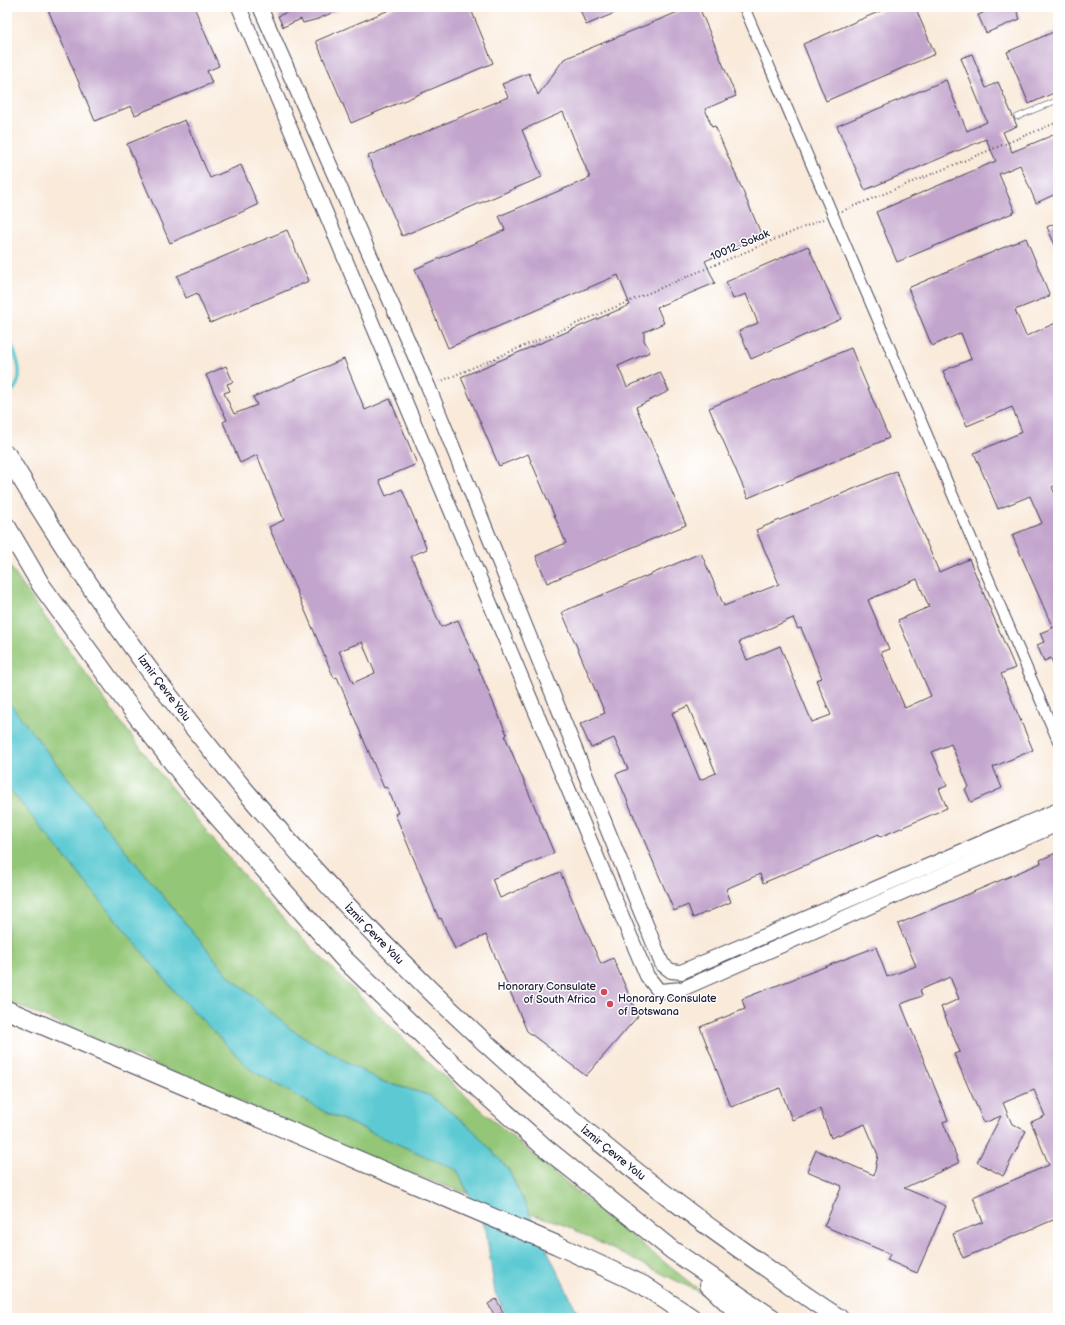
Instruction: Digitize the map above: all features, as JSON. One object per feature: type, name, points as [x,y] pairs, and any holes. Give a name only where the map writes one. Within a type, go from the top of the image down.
[{"type":"highway","name":"İzmir Çevre Yolu","points":[[7,455],[70,558],[158,681],[218,757],[323,879],[373,933],[486,1043],[561,1112],[701,1221],[833,1316]]},
{"type":"highway","points":[[7,527],[42,585],[123,698],[199,796],[343,958],[467,1078],[544,1146],[672,1250],[744,1318]]},
{"type":"highway","points":[[7,1010],[558,1246],[643,1285],[692,1318]]},
{"type":"highway","points":[[672,1250],[772,1318]]},
{"type":"street","points":[[239,7],[647,976],[659,991]]},
{"type":"street","points":[[260,7],[428,386],[662,964],[671,971],[681,972],[1058,810]]},
{"type":"street","points":[[744,7],[1058,741]]},
{"type":"street","points":[[659,991],[682,989],[1058,824]]},
{"type":"street","points":[[659,991],[671,971]]},
{"type":"lane","points":[[1017,117],[1058,100]]},
{"type":"path","name":"10012. Sokak","points":[[428,386],[1058,122]]},
{"type":"green space","points":[[7,562],[102,697],[146,755],[214,841],[276,911],[364,1001],[458,1089],[556,1174],[707,1296],[558,1222],[530,1214],[508,1169],[472,1129],[429,1095],[380,1081],[292,1030],[229,976],[104,825],[7,700]]},
{"type":"green space","points":[[7,786],[176,993],[251,1070],[327,1113],[457,1170],[468,1194],[396,1169],[7,1001]]},
{"type":"water","points":[[7,700],[104,825],[229,976],[292,1030],[380,1081],[429,1095],[472,1129],[508,1169],[580,1318],[508,1318],[495,1293],[486,1230],[457,1170],[327,1113],[251,1070],[176,993],[7,786]]},
{"type":"building","points":[[47,7],[194,7],[219,66],[207,71],[212,83],[135,115],[131,106],[95,121]]},
{"type":"building","points":[[300,7],[345,7],[318,19],[303,23],[301,19],[283,27],[278,16]]},
{"type":"building","points":[[396,7],[470,7],[493,63],[351,123],[316,41]]},
{"type":"building","points":[[579,7],[629,7],[586,25]]},
{"type":"building","points":[[690,7],[699,7],[736,96],[705,109],[712,127],[715,126],[762,236],[705,261],[715,283],[657,307],[664,323],[644,332],[644,340],[650,352],[618,366],[627,387],[660,372],[669,391],[636,407],[686,525],[547,583],[536,556],[566,543],[528,454],[499,466],[461,377],[630,305],[618,275],[448,348],[415,269],[505,230],[499,216],[590,178],[563,112],[522,130],[542,177],[402,236],[368,156],[508,97],[502,84],[529,73],[538,95],[564,59]]},
{"type":"building","points":[[890,7],[915,7],[935,54],[826,101],[803,44]]},
{"type":"building","points":[[997,7],[1015,7],[1020,19],[986,33],[978,15]]},
{"type":"building","points":[[1058,30],[1058,91],[1029,104],[1007,52]]},
{"type":"building","points":[[972,54],[986,88],[998,82],[1017,126],[1003,132],[1012,152],[1058,133],[1058,193],[1036,203],[1020,165],[999,174],[1015,212],[897,262],[876,212],[996,161],[986,139],[865,190],[837,126],[946,80],[967,131],[987,122],[961,58]]},
{"type":"building","points":[[185,120],[210,178],[241,165],[258,205],[170,243],[127,144]]},
{"type":"building","points":[[1058,222],[1058,252],[1047,227]]},
{"type":"building","points":[[287,230],[309,281],[210,323],[197,293],[186,298],[177,276]]},
{"type":"building","points":[[1026,238],[1050,296],[1015,310],[1026,336],[1058,322],[1058,484],[1052,487],[1058,501],[1058,675],[1051,658],[1044,661],[1037,645],[1044,642],[1040,633],[1053,628],[1012,535],[1042,523],[1030,496],[998,509],[974,453],[1022,432],[1012,407],[967,426],[943,371],[971,359],[961,333],[932,346],[908,288]]},
{"type":"building","points":[[808,246],[841,319],[751,359],[739,331],[758,323],[746,294],[733,299],[726,282]]},
{"type":"building","points":[[851,348],[889,438],[748,498],[709,408]]},
{"type":"building","points":[[344,359],[365,410],[390,399],[417,464],[379,480],[386,496],[402,489],[427,549],[411,556],[441,627],[458,620],[507,735],[505,736],[554,853],[492,879],[500,898],[560,872],[601,964],[613,958],[638,1016],[586,1076],[527,1031],[486,935],[455,949],[441,918],[439,919],[395,814],[398,813],[387,787],[384,788],[337,677],[334,678],[269,527],[284,520],[257,455],[240,463],[223,422],[227,420],[206,375],[226,366],[233,382],[227,384],[230,391],[224,393],[234,414],[257,405],[253,397]],"holes":[[[362,642],[375,673],[353,683],[339,651]]]},
{"type":"building","points":[[896,471],[939,572],[969,559],[1015,668],[1001,674],[1033,750],[993,767],[1002,788],[971,802],[965,789],[969,787],[951,744],[932,752],[947,786],[939,789],[947,808],[880,837],[879,834],[763,883],[760,874],[726,889],[731,902],[693,918],[688,905],[674,911],[616,774],[628,769],[614,738],[591,748],[580,724],[605,713],[562,612],[701,553],[724,606],[779,584],[756,530]],"holes":[[[917,579],[929,607],[898,620],[931,696],[905,708],[881,652],[889,649],[868,600]],[[793,618],[798,629],[801,628],[822,678],[816,680],[831,715],[812,722],[780,646],[747,660],[739,642]],[[688,706],[716,773],[700,780],[672,713]]]},
{"type":"building","points":[[1058,852],[1058,1218],[963,1258],[953,1234],[983,1222],[973,1197],[1049,1165],[1031,1122],[1045,1116],[1034,1090],[1003,1103],[1012,1124],[1026,1131],[1003,1176],[977,1162],[1001,1116],[984,1123],[954,1054],[960,1052],[941,1007],[959,999],[950,977],[920,990],[922,996],[901,1004],[948,1120],[943,1122],[959,1163],[904,1188],[946,1206],[917,1273],[887,1260],[890,1254],[824,1226],[842,1186],[807,1171],[816,1150],[874,1175],[878,1155],[865,1124],[831,1138],[820,1109],[792,1120],[780,1088],[731,1107],[700,1027],[745,1009],[742,999],[876,947],[887,977],[916,966],[898,924],[1041,863],[1040,860]]},
{"type":"building","points":[[496,1299],[503,1312],[495,1316],[488,1304]]},
{"type":"waterway","points":[[7,334],[19,366],[18,382],[14,389],[7,395]]},
{"type":"place","name":"Honorary Consulate of South Africa","points":[[604,992]]},
{"type":"place","name":"Honorary Consulate of Botswana","points":[[610,1004]]}]
